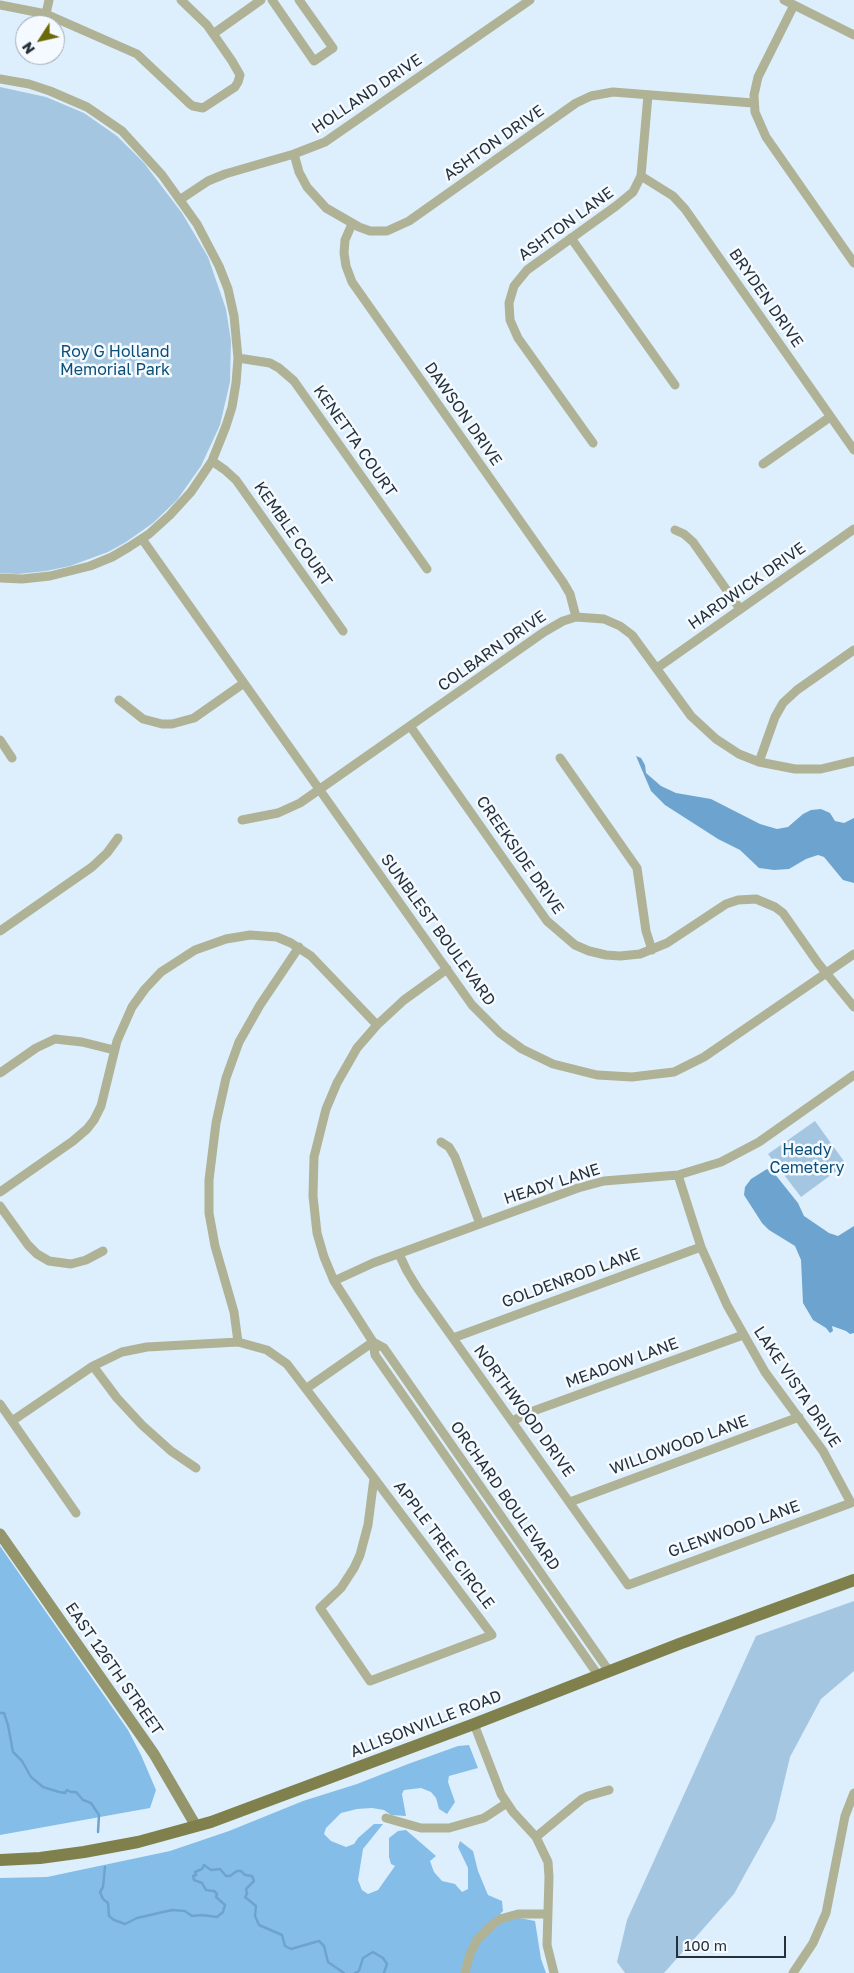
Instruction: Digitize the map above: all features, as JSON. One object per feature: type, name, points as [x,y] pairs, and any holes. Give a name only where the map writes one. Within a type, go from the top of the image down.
[{"type":"main road","name":"EAST 126TH STREET","points":[[0,1534],[154,1754],[196,1826]]},
{"type":"main road","name":"ALLISONVILLE ROAD","points":[[0,1860],[40,1858],[84,1852],[138,1842],[196,1826],[474,1724],[604,1673],[854,1580]]},
{"type":"street","points":[[46,14],[49,0]]},
{"type":"street","points":[[0,4],[46,14],[137,54],[193,106],[203,108],[226,93],[238,82],[240,75],[213,34],[195,12],[181,0]]},
{"type":"street","points":[[213,34],[260,0]]},
{"type":"street","points":[[272,0],[314,61],[333,48],[299,0]]},
{"type":"street","name":"HOLLAND DRIVE","points":[[181,199],[208,181],[225,174],[294,154],[334,138],[530,0]]},
{"type":"street","points":[[784,0],[854,35]]},
{"type":"street","points":[[794,5],[758,77],[754,103],[757,120],[766,137],[854,263]]},
{"type":"street","points":[[0,80],[29,84],[87,107],[122,131],[162,175],[181,199],[205,237],[225,279],[236,324],[238,358],[232,407],[226,426],[212,461],[181,504],[142,539],[112,557],[73,571],[50,576],[22,579],[0,578]]},
{"type":"street","name":"ASHTON DRIVE","points":[[294,154],[302,178],[314,197],[330,211],[352,224],[374,231],[387,231],[399,227],[584,98],[607,92],[754,103]]},
{"type":"street","name":"ASHTON LANE","points":[[593,443],[518,338],[509,315],[511,293],[527,270],[629,196],[641,176],[648,95]]},
{"type":"street","name":"BRYDEN DRIVE","points":[[641,176],[673,196],[684,209],[854,450]]},
{"type":"street","name":"DAWSON DRIVE","points":[[352,224],[346,240],[344,253],[346,266],[352,282],[563,582],[570,594],[576,617]]},
{"type":"street","points":[[571,238],[675,385]]},
{"type":"street","name":"KENETTA COURT","points":[[238,358],[270,363],[290,377],[427,569]]},
{"type":"street","points":[[763,464],[830,416]]},
{"type":"street","name":"KEMBLE COURT","points":[[212,461],[226,470],[236,480],[342,630]]},
{"type":"street","name":"HARDWICK DRIVE","points":[[657,668],[854,529]]},
{"type":"street","points":[[675,530],[684,534],[693,542],[740,609]]},
{"type":"street","name":"SUNBLEST BOULEVARD","points":[[142,539],[481,1016],[522,1049],[565,1068],[592,1074],[622,1078],[664,1074],[691,1065],[854,954]]},
{"type":"street","name":"COLBARN DRIVE","points":[[242,820],[284,811],[320,790],[551,627],[576,617],[604,619],[620,626],[637,640],[700,726],[726,747],[759,762],[784,768],[809,769],[833,767],[854,761]]},
{"type":"street","points":[[759,762],[775,717],[783,703],[797,690],[854,650]]},
{"type":"street","points":[[119,700],[143,719],[162,724],[172,724],[194,718],[244,683]]},
{"type":"street","name":"CREEKSIDE DRIVE","points":[[410,726],[547,921],[575,945],[598,954],[628,956],[652,950],[667,943],[726,904],[738,900],[756,899],[775,906],[783,913],[854,1007]]},
{"type":"street","points":[[0,740],[12,758]]},
{"type":"street","points":[[560,758],[637,868],[646,931],[652,950]]},
{"type":"street","points":[[0,931],[92,867],[107,853],[118,838]]},
{"type":"street","points":[[0,1192],[73,1141],[87,1129],[101,1106],[114,1050],[128,1015],[145,989],[170,966],[195,950],[226,939],[250,935],[277,937],[299,947],[314,959],[377,1025]]},
{"type":"street","points":[[238,1342],[234,1312],[215,1246],[209,1213],[209,1180],[216,1123],[226,1078],[239,1042],[260,1004],[299,947]]},
{"type":"street","name":"ORCHARD BOULEVARD","points":[[447,969],[404,1000],[377,1025],[357,1048],[337,1082],[326,1109],[316,1143],[312,1184],[314,1217],[320,1247],[334,1282],[372,1342],[384,1348],[604,1673]]},
{"type":"street","points":[[0,1073],[36,1048],[56,1040],[75,1040],[114,1050]]},
{"type":"street","name":"HEADY LANE","points":[[334,1282],[352,1271],[578,1188],[596,1183],[678,1175],[714,1164],[744,1151],[854,1076]]},
{"type":"street","points":[[441,1142],[449,1147],[455,1157],[480,1224]]},
{"type":"street","name":"LAKE VISTA DRIVE","points":[[678,1175],[701,1247],[727,1305],[769,1377],[823,1451],[851,1503]]},
{"type":"street","points":[[0,1206],[28,1245],[37,1254],[49,1261],[71,1264],[86,1260],[103,1251]]},
{"type":"street","name":"GOLDENROD LANE","points":[[453,1338],[701,1247]]},
{"type":"street","name":"NORTHWOOD DRIVE","points":[[399,1254],[411,1278],[628,1585]]},
{"type":"street","name":"MEADOW LANE","points":[[513,1421],[525,1414],[743,1335]]},
{"type":"street","points":[[12,1421],[93,1366],[114,1355],[138,1348],[238,1342],[260,1347],[277,1356],[291,1368],[308,1388],[374,1478]]},
{"type":"street","points":[[308,1388],[372,1342]]},
{"type":"street","points":[[93,1366],[117,1398],[142,1425],[196,1468]]},
{"type":"street","points":[[0,1404],[76,1512]]},
{"type":"street","name":"WILLOWOOD LANE","points":[[570,1502],[799,1417]]},
{"type":"street","name":"APPLE TREE CIRCLE","points":[[374,1478],[492,1636],[370,1681],[320,1608],[341,1588],[357,1562],[368,1525],[374,1478]]},
{"type":"street","name":"GLENWOOD LANE","points":[[628,1585],[851,1503]]},
{"type":"street","points":[[474,1724],[497,1786],[507,1803],[536,1837],[548,1862],[547,1946],[554,1973]]},
{"type":"street","points":[[536,1837],[582,1799],[609,1790]]},
{"type":"street","points":[[793,1973],[813,1943],[826,1913],[845,1816],[854,1793]]},
{"type":"street","points":[[386,1818],[421,1828],[449,1828],[484,1818],[507,1803]]},
{"type":"street","points":[[465,1973],[470,1954],[477,1940],[500,1919],[518,1914],[547,1914]]},
{"type":"green space","name":"Roy G Holland Memorial Park","points":[[0,87],[46,97],[84,113],[117,136],[144,163],[182,213],[208,257],[226,309],[231,341],[230,382],[220,425],[201,466],[177,500],[153,523],[108,552],[70,566],[18,574],[0,573]]},
{"type":"green space","name":"Heady Cemetery","points":[[815,1121],[846,1164],[801,1197],[768,1154]]},
{"type":"green space","points":[[854,1601],[854,1671],[821,1699],[790,1757],[775,1820],[734,1894],[664,1973],[625,1973],[617,1962],[627,1920],[756,1636]]},
{"type":"shaded area","points":[[636,756],[641,758],[645,765],[646,773],[661,786],[676,793],[711,799],[760,824],[777,829],[788,827],[803,814],[811,810],[821,809],[830,813],[835,821],[844,823],[854,818],[854,883],[843,880],[824,857],[818,855],[806,859],[789,869],[759,868],[740,850],[718,839],[665,805],[651,791]]},
{"type":"shaded area","points":[[767,1169],[774,1173],[798,1203],[804,1216],[829,1233],[838,1236],[854,1226],[854,1333],[850,1334],[832,1326],[833,1331],[830,1333],[826,1328],[813,1320],[803,1303],[801,1260],[795,1246],[769,1230],[762,1223],[744,1195],[745,1187],[751,1179]]},
{"type":"shaded area","points":[[0,1546],[128,1730],[156,1790],[150,1808],[0,1835]]},
{"type":"shaded area","points":[[469,1745],[478,1768],[449,1776],[448,1782],[455,1802],[447,1814],[439,1809],[436,1798],[431,1792],[421,1788],[404,1790],[402,1794],[406,1816],[391,1815],[384,1810],[372,1808],[357,1809],[341,1813],[326,1828],[324,1834],[331,1841],[346,1847],[354,1844],[374,1824],[383,1824],[363,1849],[358,1880],[362,1890],[368,1894],[378,1890],[395,1866],[391,1864],[389,1857],[389,1838],[398,1831],[406,1830],[436,1856],[430,1861],[434,1872],[442,1881],[455,1884],[462,1892],[468,1889],[468,1868],[458,1847],[460,1841],[473,1851],[478,1871],[488,1895],[502,1901],[503,1911],[500,1914],[535,1921],[541,1959],[546,1973],[0,1973],[0,1878],[47,1877],[170,1851],[458,1746]]},
{"type":"waterway","points":[[0,1713],[4,1713],[13,1752],[22,1761],[31,1777],[43,1787],[65,1793],[67,1790],[76,1792],[83,1800],[91,1803],[99,1815],[98,1832]]},
{"type":"waterway","points":[[105,1867],[103,1887],[100,1892],[103,1899],[108,1903],[109,1916],[125,1924],[137,1918],[172,1910],[185,1911],[192,1916],[217,1917],[223,1912],[225,1905],[216,1897],[217,1894],[214,1891],[206,1890],[202,1883],[194,1880],[195,1872],[202,1869],[204,1865],[211,1870],[220,1869],[226,1876],[241,1871],[245,1875],[252,1876],[254,1881],[246,1889],[247,1894],[245,1897],[256,1906],[255,1916],[259,1925],[282,1935],[285,1946],[291,1949],[319,1941],[324,1946],[328,1962],[344,1973]]},
{"type":"waterway","points":[[355,1973],[359,1971],[363,1958],[373,1952],[383,1958],[387,1964],[384,1973]]}]
